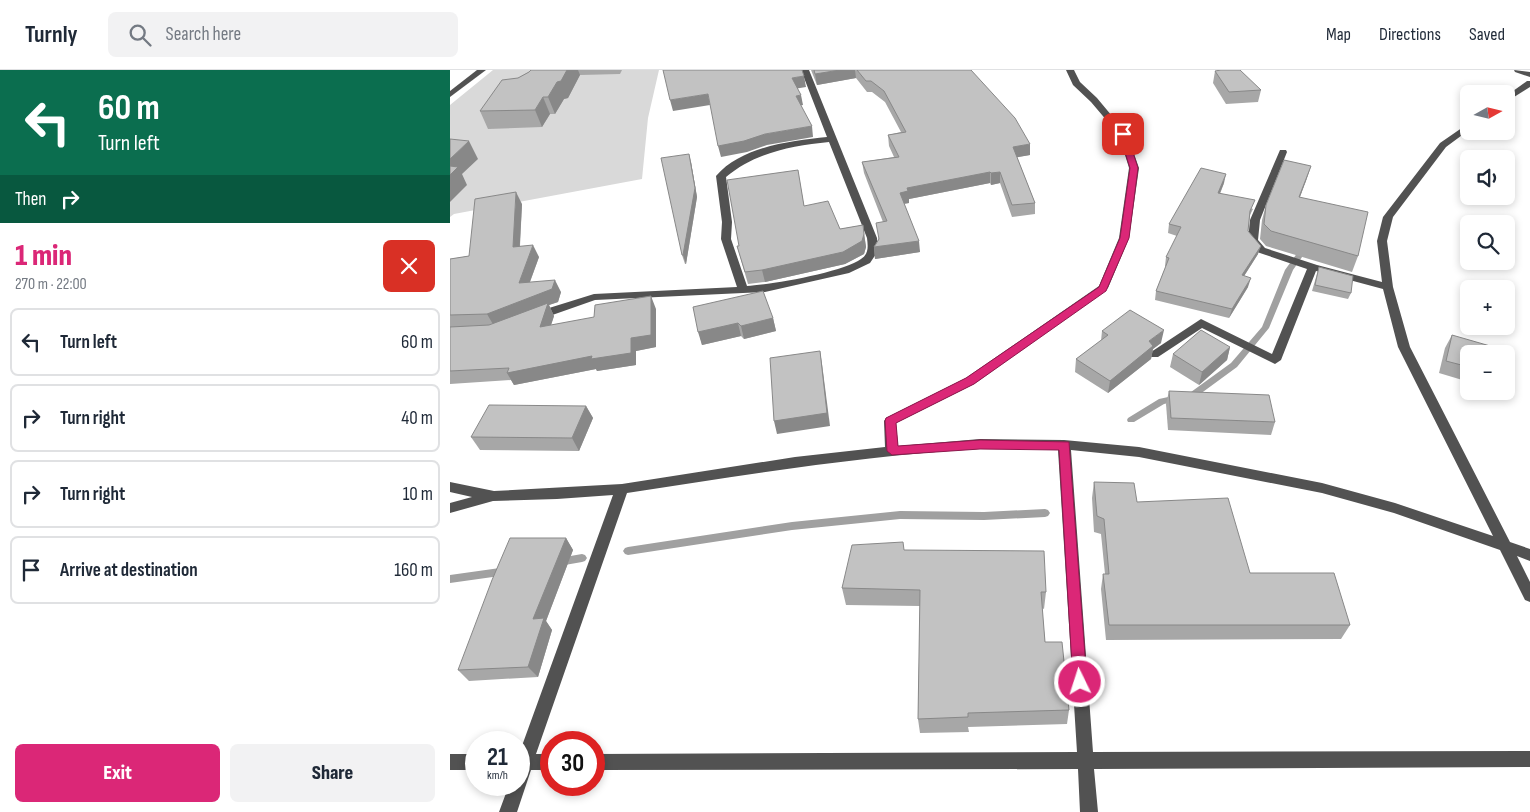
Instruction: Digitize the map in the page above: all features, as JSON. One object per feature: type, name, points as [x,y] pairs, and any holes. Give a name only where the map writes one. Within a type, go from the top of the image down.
[{"type":"street","points":[[450,95],[482,70]]},
{"type":"street","points":[[530,318],[594,297],[765,289],[849,270],[866,261],[873,250],[872,238],[805,70]]},
{"type":"street","points":[[892,451],[890,421],[970,381],[1103,288],[1124,238],[1134,168],[1123,134],[1094,100],[1076,83],[1073,70]]},
{"type":"street","points":[[1518,70],[1530,75]]},
{"type":"street","points":[[1515,94],[1530,83]]},
{"type":"street","points":[[1460,133],[1443,146],[1388,217],[1382,241],[1388,287],[1404,347],[1530,596]]},
{"type":"street","points":[[743,290],[742,281],[726,238],[727,222],[721,176],[744,159],[772,149],[833,139]]},
{"type":"street","points":[[1283,152],[1255,220],[1253,240],[1261,250],[1311,267],[1388,287]]},
{"type":"street","points":[[1154,354],[1201,323],[1275,360],[1311,267]]},
{"type":"street","points":[[450,487],[494,496],[557,494],[622,489],[795,462],[892,451],[980,444],[1064,445],[1139,452],[1322,488],[1395,508],[1530,555]]},
{"type":"street","points":[[1064,445],[1089,812]]},
{"type":"street","points":[[530,740],[622,489]]},
{"type":"street","points":[[450,508],[494,496]]},
{"type":"street","points":[[605,762],[1530,759]]},
{"type":"street","points":[[450,762],[465,762]]},
{"type":"street","points":[[508,812],[513,796]]},
{"type":"shaded area","points":[[493,70],[659,70],[648,118],[642,179],[454,214],[450,217],[450,105]]},
{"type":"building","points":[[531,70],[567,70],[561,81],[557,82],[548,97],[543,97],[535,110],[480,111],[502,80],[518,78]]},
{"type":"building","points":[[663,70],[802,70],[804,76],[792,78],[801,95],[796,96],[812,126],[765,134],[744,141],[718,146],[708,94],[670,100]]},
{"type":"building","points":[[814,70],[840,70],[815,74]]},
{"type":"building","points":[[857,70],[971,70],[1015,118],[1030,144],[1013,147],[1035,203],[1012,205],[1000,172],[990,172],[907,188],[908,191],[900,193],[919,241],[874,247],[879,239],[876,223],[887,221],[862,162],[899,157],[888,135],[906,132],[884,91],[871,81],[866,81]]},
{"type":"building","points":[[1240,70],[1261,90],[1229,92],[1215,71]]},
{"type":"building","points":[[450,139],[469,141],[450,159]]},
{"type":"building","points":[[689,154],[695,188],[682,255],[661,158]]},
{"type":"building","points":[[1284,160],[1311,166],[1299,197],[1368,212],[1358,256],[1271,231],[1264,224],[1266,205]]},
{"type":"building","points":[[450,166],[458,167],[450,175]]},
{"type":"building","points":[[1201,168],[1226,174],[1218,193],[1255,200],[1250,211],[1248,231],[1261,246],[1242,275],[1251,278],[1232,309],[1156,291],[1169,258],[1166,257],[1181,227],[1169,224]]},
{"type":"building","points":[[798,170],[804,206],[828,201],[840,229],[863,225],[864,234],[862,241],[843,252],[745,272],[737,246],[739,246],[727,180]]},
{"type":"building","points":[[516,192],[513,247],[533,245],[519,283],[555,280],[552,289],[487,314],[450,315],[450,259],[469,256],[475,199]]},
{"type":"building","points":[[1319,267],[1353,276],[1351,293],[1315,285]]},
{"type":"building","points":[[763,291],[773,318],[741,326],[738,323],[698,332],[693,307]]},
{"type":"building","points":[[651,296],[651,335],[631,338],[631,353],[591,359],[592,356],[507,373],[509,368],[450,371],[450,327],[489,325],[548,303],[540,327],[594,317],[595,305]]},
{"type":"building","points":[[1130,310],[1164,330],[1149,341],[1153,346],[1110,381],[1076,359],[1108,335],[1102,331]]},
{"type":"building","points":[[1201,330],[1230,347],[1202,372],[1173,354]]},
{"type":"building","points":[[1452,335],[1487,345],[1460,345],[1460,365],[1446,361]]},
{"type":"building","points":[[820,351],[827,413],[774,421],[770,358]]},
{"type":"building","points":[[1169,391],[1269,395],[1275,422],[1171,418]]},
{"type":"building","points":[[489,405],[586,406],[572,438],[471,437]]},
{"type":"building","points":[[1094,482],[1134,483],[1137,502],[1228,498],[1250,573],[1334,573],[1350,625],[1109,625],[1103,574],[1109,574],[1104,519],[1097,516]]},
{"type":"building","points":[[510,538],[566,538],[533,619],[544,618],[528,667],[458,670],[492,580]]},
{"type":"building","points":[[903,542],[904,550],[1044,551],[1046,592],[1041,592],[1045,642],[1062,642],[1069,710],[968,713],[968,717],[918,719],[920,590],[842,588],[852,545]]},
{"type":"waterway","points":[[1131,420],[1162,401],[1193,395],[1234,365],[1265,328],[1289,270],[1305,247]]},
{"type":"waterway","points":[[628,551],[792,526],[900,515],[984,516],[1045,513]]},
{"type":"waterway","points":[[559,562],[582,558]]},
{"type":"waterway","points":[[450,579],[507,571]]},
{"type":"route","points":[[1080,682],[1064,445],[980,444],[892,451],[890,421],[970,381],[1103,288],[1124,238],[1134,168],[1123,134]]}]
